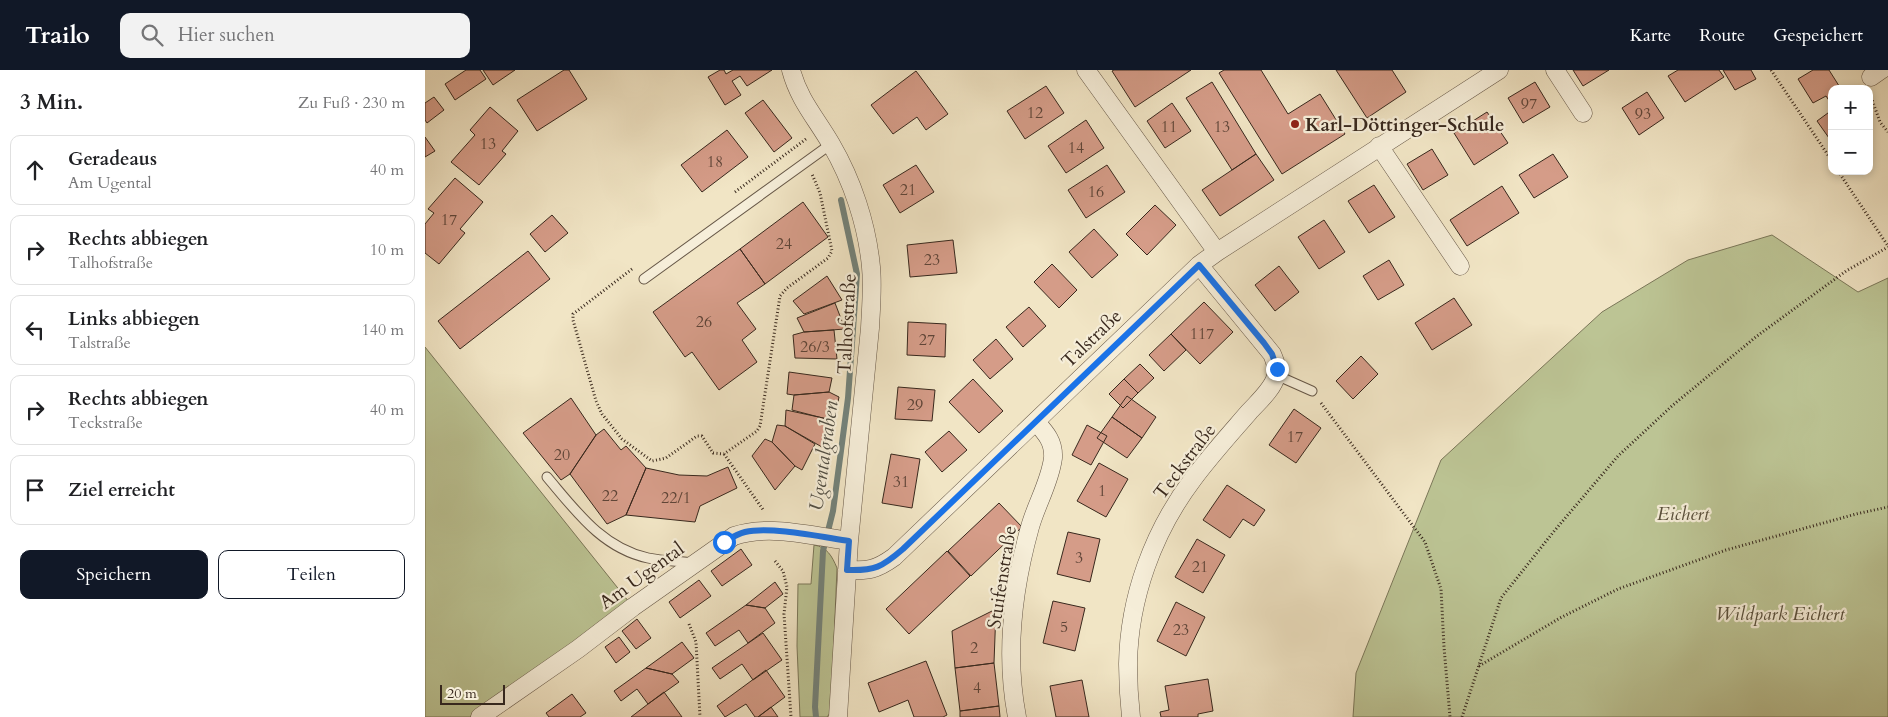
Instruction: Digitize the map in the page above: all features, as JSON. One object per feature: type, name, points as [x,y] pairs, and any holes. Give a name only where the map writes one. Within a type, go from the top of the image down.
[{"type":"street","name":"Talhofstraße","points":[[791,70],[801,98],[831,144],[854,194],[866,238],[871,267],[872,295],[869,328],[843,540],[847,570],[838,717]]},
{"type":"street","points":[[1086,70],[1217,252]]},
{"type":"street","name":"Talstraße","points":[[847,570],[867,571],[884,564],[894,557],[1199,265],[1379,146],[1499,70]]},
{"type":"street","points":[[1555,70],[1583,113]]},
{"type":"street","points":[[1379,146],[1460,266]]},
{"type":"street","points":[[1199,265],[1272,354],[1277,375]]},
{"type":"street","name":"Teckstraße","points":[[1131,717],[1128,664],[1130,642],[1137,595],[1152,551],[1176,504],[1192,480],[1265,395],[1277,375]]},
{"type":"street","name":"Stuifenstraße","points":[[1017,717],[1012,668],[1016,599],[1026,542],[1053,457],[1050,440],[1036,422]]},
{"type":"street","name":"Am Ugental","points":[[480,717],[734,536],[754,531],[843,540]]},
{"type":"lane","points":[[644,279],[831,144]]},
{"type":"lane","points":[[1277,375],[1312,391]]},
{"type":"lane","points":[[547,477],[581,518],[610,544],[647,558],[694,563]]},
{"type":"path","points":[[1771,70],[1828,155]]},
{"type":"path","points":[[1873,104],[1880,122],[1888,132]]},
{"type":"path","points":[[735,192],[821,128]]},
{"type":"path","points":[[633,268],[573,314],[593,392],[602,414],[622,439],[653,461],[666,458],[697,436],[702,436],[713,453],[724,454],[757,431],[760,426],[780,296],[787,288],[828,258],[832,251],[820,194],[814,178],[805,163]]},
{"type":"path","points":[[1462,717],[1501,598],[1555,530],[1618,456],[1673,405],[1757,336],[1846,271],[1888,246],[1841,175]]},
{"type":"path","points":[[1325,408],[1425,542],[1441,589],[1444,647],[1451,717]]},
{"type":"path","points":[[724,454],[769,517],[772,532]]},
{"type":"path","points":[[1478,666],[1560,618],[1618,588],[1726,550],[1888,507]]},
{"type":"path","points":[[775,561],[783,571],[787,587],[784,624],[791,717]]},
{"type":"path","points":[[689,624],[696,642],[700,717]]},
{"type":"green space","name":"Eichert","points":[[1772,235],[1858,292],[1888,278],[1888,717],[1353,717],[1356,673],[1441,460],[1602,312],[1688,260]]},
{"type":"green space","points":[[425,347],[633,607],[480,717],[425,717]]},
{"type":"green space","points":[[814,545],[829,553],[837,568],[831,712],[827,717],[800,717],[797,646],[798,584],[811,584]]},
{"type":"building","points":[[466,70],[480,70],[486,79],[455,100],[445,84]]},
{"type":"building","points":[[483,70],[515,70],[493,85]]},
{"type":"building","points":[[564,70],[569,70],[587,99],[537,131],[517,100]]},
{"type":"building","points":[[720,70],[724,70],[726,74],[733,70],[772,70],[747,86],[740,76],[732,81],[741,95],[725,105],[708,77]]},
{"type":"building","points":[[1191,70],[1135,107],[1112,71]]},
{"type":"building","name":"Karl-Döttinger-Schule","points":[[1224,70],[1261,70],[1288,114],[1320,94],[1345,134],[1282,174],[1219,73]]},
{"type":"building","points":[[1336,70],[1392,70],[1406,92],[1367,118]]},
{"type":"building","points":[[1573,70],[1609,70],[1583,86]]},
{"type":"building","points":[[1678,70],[1719,70],[1724,77],[1685,102],[1668,76]]},
{"type":"building","points":[[1723,70],[1751,70],[1756,79],[1735,90]]},
{"type":"building","points":[[1813,70],[1829,70],[1838,85],[1828,85],[1828,99],[1826,96],[1813,103],[1798,79]]},
{"type":"building","points":[[916,71],[948,114],[926,130],[917,117],[893,134],[871,105]]},
{"type":"building","points":[[1212,82],[1256,154],[1232,170],[1186,98]]},
{"type":"building","points":[[1535,82],[1550,107],[1523,123],[1508,98]]},
{"type":"building","points":[[1046,86],[1064,113],[1025,139],[1007,111]]},
{"type":"building","points":[[1647,92],[1664,118],[1639,135],[1622,108]]},
{"type":"building","points":[[434,97],[444,110],[427,123],[425,120],[425,103]]},
{"type":"building","points":[[763,100],[792,138],[774,152],[745,113]]},
{"type":"building","points":[[1172,103],[1191,131],[1165,148],[1147,121]]},
{"type":"building","points":[[490,107],[518,131],[502,151],[506,154],[479,185],[451,162],[475,135],[470,130]]},
{"type":"building","points":[[1487,112],[1508,143],[1474,165],[1454,133]]},
{"type":"building","points":[[1828,113],[1828,137],[1817,121]]},
{"type":"building","points":[[1086,120],[1104,148],[1066,173],[1048,146]]},
{"type":"building","points":[[727,130],[748,157],[702,192],[681,165]]},
{"type":"building","points":[[425,137],[435,151],[425,157]]},
{"type":"building","points":[[1432,149],[1448,175],[1423,190],[1407,164]]},
{"type":"building","points":[[1256,154],[1274,180],[1220,216],[1202,190]]},
{"type":"building","points":[[1553,154],[1568,177],[1534,198],[1519,175]]},
{"type":"building","points":[[916,165],[934,192],[900,213],[883,185]]},
{"type":"building","points":[[1107,165],[1125,192],[1086,218],[1068,190]]},
{"type":"building","points":[[455,178],[483,202],[460,229],[465,233],[439,264],[425,253],[425,224],[434,213],[428,209]]},
{"type":"building","points":[[1374,185],[1395,217],[1369,233],[1348,201]]},
{"type":"building","points":[[1502,186],[1519,213],[1467,246],[1450,220]]},
{"type":"building","points":[[803,202],[828,237],[765,284],[740,249]]},
{"type":"building","points":[[1155,205],[1176,225],[1147,255],[1126,234]]},
{"type":"building","points":[[552,215],[568,233],[545,252],[530,234]]},
{"type":"building","points":[[1324,220],[1345,252],[1319,269],[1298,237]]},
{"type":"building","points":[[1094,229],[1118,255],[1092,278],[1069,252]]},
{"type":"building","points":[[953,240],[957,273],[910,277],[907,245]]},
{"type":"building","points":[[740,249],[765,284],[737,303],[756,329],[742,340],[757,362],[719,390],[692,352],[685,357],[653,312]]},
{"type":"building","points":[[528,251],[550,279],[460,349],[438,321]]},
{"type":"building","points":[[1389,260],[1404,285],[1378,300],[1363,276]]},
{"type":"building","points":[[1052,264],[1077,290],[1059,308],[1034,282]]},
{"type":"building","points":[[1279,266],[1299,292],[1275,311],[1255,285]]},
{"type":"building","points":[[827,276],[842,300],[804,314],[793,301]]},
{"type":"building","points":[[1454,298],[1472,325],[1432,350],[1415,323]]},
{"type":"building","points":[[1204,302],[1233,332],[1200,364],[1171,334]]},
{"type":"building","points":[[835,303],[845,329],[804,332],[797,318]]},
{"type":"building","points":[[1029,307],[1046,326],[1023,347],[1006,327]]},
{"type":"building","points":[[908,322],[946,324],[945,357],[907,355]]},
{"type":"building","points":[[834,330],[837,359],[795,358],[793,335],[804,332]]},
{"type":"building","points":[[1171,334],[1186,350],[1164,371],[1149,355]]},
{"type":"building","points":[[996,339],[1013,359],[990,379],[973,360]]},
{"type":"building","points":[[1361,356],[1378,374],[1353,399],[1336,381]]},
{"type":"building","points":[[1140,364],[1154,378],[1138,393],[1124,379]]},
{"type":"building","points":[[789,372],[832,378],[829,392],[787,394]]},
{"type":"building","points":[[973,379],[1003,411],[979,433],[949,402]]},
{"type":"building","points":[[1124,379],[1138,393],[1123,408],[1109,394]]},
{"type":"building","points":[[898,387],[935,390],[932,421],[895,419]]},
{"type":"building","points":[[829,392],[839,397],[834,421],[792,410],[794,395]]},
{"type":"building","points":[[1127,396],[1156,417],[1142,438],[1112,417]]},
{"type":"building","points":[[571,398],[596,435],[570,474],[561,480],[523,433]]},
{"type":"building","points":[[1294,409],[1321,428],[1296,463],[1269,445]]},
{"type":"building","points":[[786,410],[828,419],[822,447],[785,426]]},
{"type":"building","points":[[1112,417],[1142,438],[1127,458],[1097,438]]},
{"type":"building","points":[[777,425],[785,426],[815,444],[802,470],[795,466],[772,442]]},
{"type":"building","points":[[1087,425],[1107,436],[1091,465],[1072,455]]},
{"type":"building","points":[[604,429],[621,450],[626,446],[646,468],[626,515],[607,524],[570,474],[596,435]]},
{"type":"building","points":[[949,431],[967,450],[942,472],[925,452]]},
{"type":"building","points":[[765,439],[772,442],[795,466],[775,490],[752,456]]},
{"type":"building","points":[[891,454],[920,459],[912,508],[882,503]]},
{"type":"building","points":[[1099,463],[1128,479],[1106,517],[1077,501]]},
{"type":"building","points":[[728,467],[737,488],[700,506],[695,522],[626,515],[646,468],[679,475],[707,476]]},
{"type":"building","points":[[1227,485],[1265,510],[1254,526],[1243,519],[1230,538],[1203,520]]},
{"type":"building","points":[[999,503],[1022,527],[971,576],[948,551]]},
{"type":"building","points":[[1068,532],[1100,539],[1090,582],[1057,574]]},
{"type":"building","points":[[1197,539],[1225,555],[1203,593],[1175,577]]},
{"type":"building","points":[[741,549],[752,565],[722,586],[711,571]]},
{"type":"building","points":[[947,551],[970,576],[909,634],[886,609]]},
{"type":"building","points":[[699,580],[711,596],[680,618],[669,602]]},
{"type":"building","points":[[775,582],[783,594],[765,608],[746,605]]},
{"type":"building","points":[[1053,601],[1085,608],[1075,651],[1043,643]]},
{"type":"building","points":[[1176,602],[1205,617],[1186,656],[1157,641]]},
{"type":"building","points":[[746,605],[765,608],[775,623],[748,643],[739,630],[715,646],[706,633]]},
{"type":"building","points":[[996,609],[994,663],[955,668],[952,631]]},
{"type":"building","points":[[637,619],[651,638],[636,649],[622,631]]},
{"type":"building","points":[[763,633],[782,660],[753,680],[742,664],[720,679],[712,668]]},
{"type":"building","points":[[619,637],[630,652],[616,663],[605,647]]},
{"type":"building","points":[[682,642],[694,658],[672,674],[646,668]]},
{"type":"building","points":[[926,661],[947,715],[943,717],[914,717],[908,700],[879,712],[868,683]]},
{"type":"building","points":[[994,663],[999,706],[960,711],[955,668]]},
{"type":"building","points":[[646,668],[672,674],[679,682],[648,704],[637,689],[621,701],[614,691]]},
{"type":"building","points":[[766,670],[785,697],[758,717],[755,717],[746,704],[725,717],[717,706]]},
{"type":"building","points":[[1208,679],[1213,711],[1198,714],[1198,717],[1161,717],[1160,712],[1169,710],[1165,686]]},
{"type":"building","points":[[1082,680],[1089,717],[1056,717],[1050,686]]},
{"type":"building","points":[[664,692],[682,717],[631,717],[648,704]]},
{"type":"building","points":[[572,694],[586,713],[580,717],[549,717],[546,713]]},
{"type":"building","points":[[999,706],[1000,717],[960,717],[960,711]]},
{"type":"building","points":[[771,707],[778,717],[758,717]]},
{"type":"waterway","name":"Ugentalgraben","points":[[816,717],[823,551],[833,511],[848,398],[857,274],[841,200]]},
{"type":"place","name":"Karl-Döttinger-Schule","points":[[1295,124]]},
{"type":"route","points":[[724,542],[744,532],[754,531],[813,536],[849,541],[847,570],[867,571],[884,564],[903,549],[1199,265],[1264,343],[1272,354],[1277,369]]},
{"type":"park label","name":"Wildpark Eichert","points":[[1780,613]]}]
